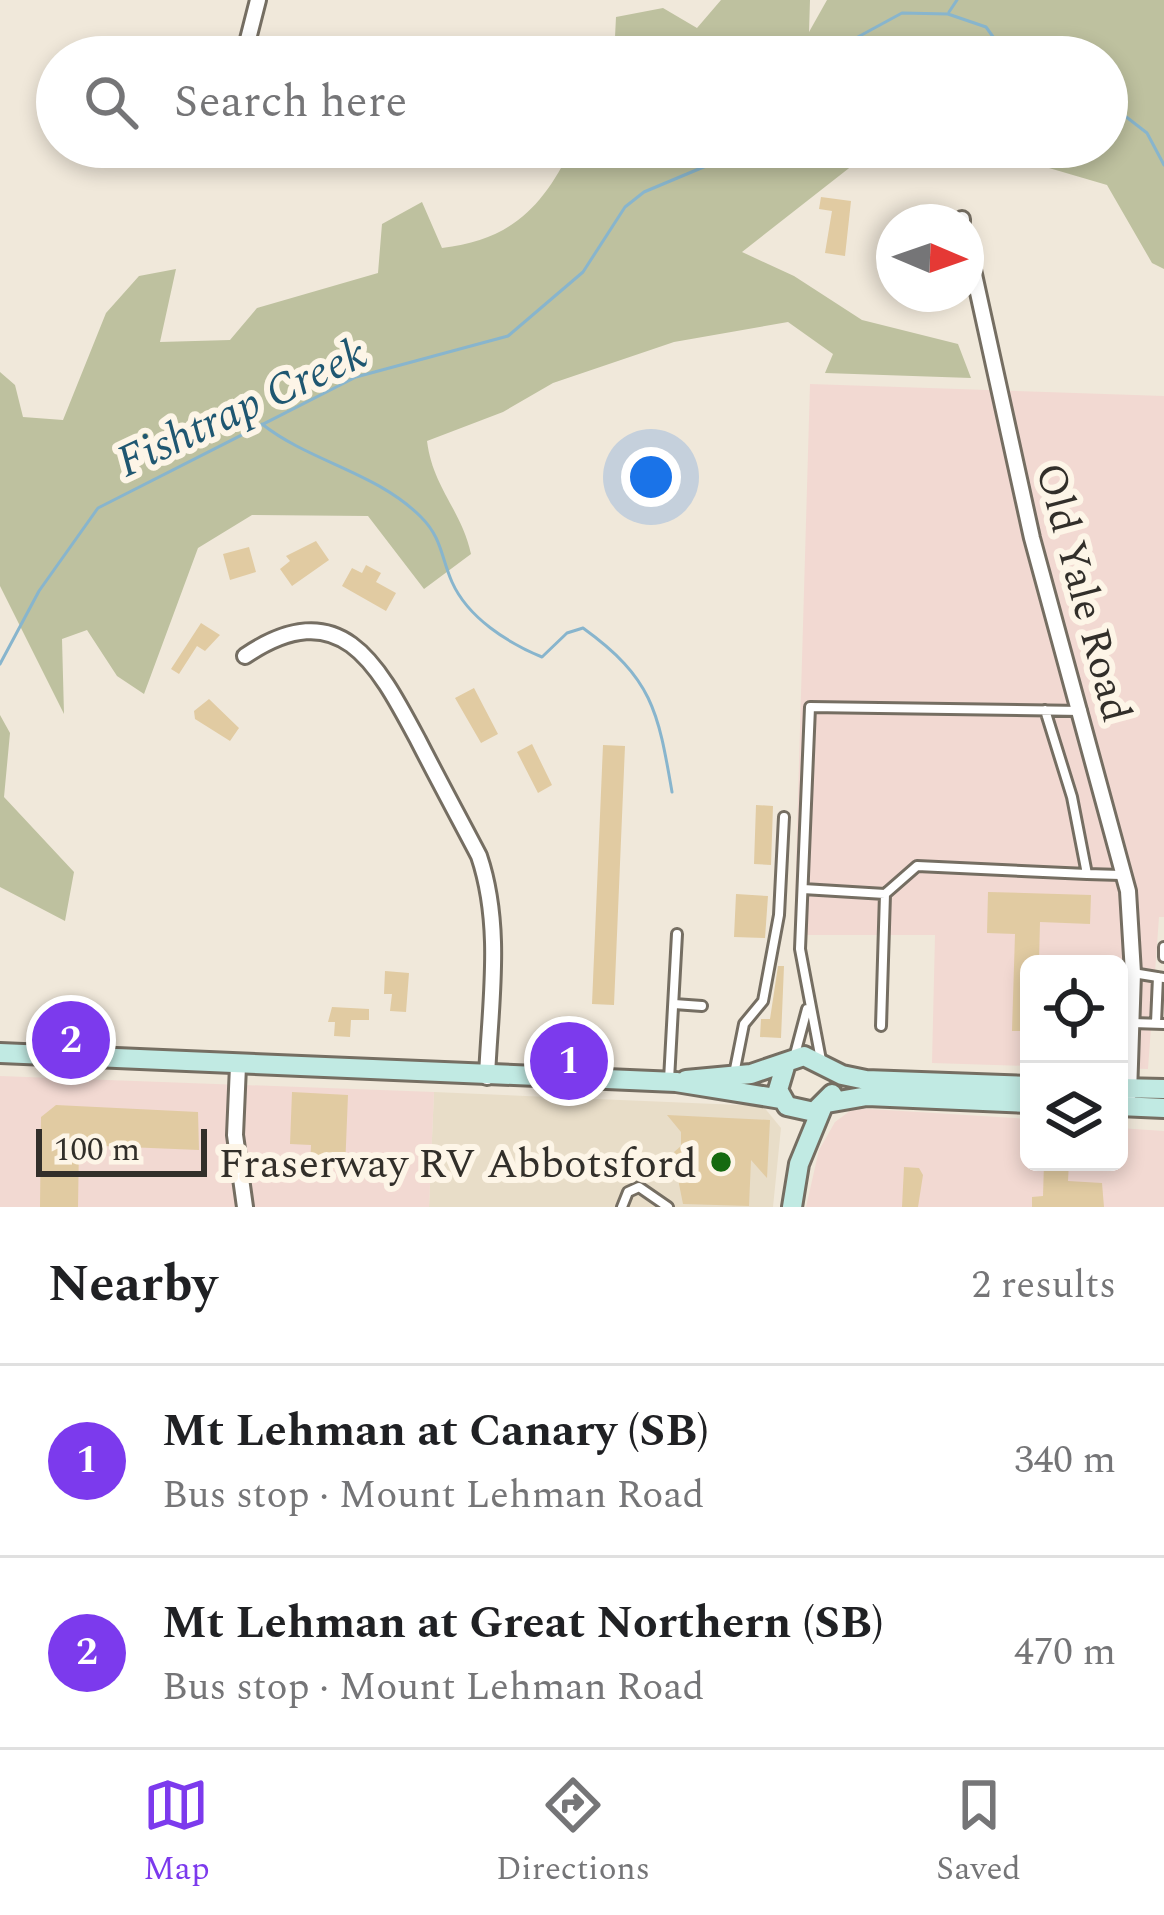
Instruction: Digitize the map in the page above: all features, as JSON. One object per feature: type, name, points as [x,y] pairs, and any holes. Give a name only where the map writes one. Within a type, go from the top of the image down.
[{"type":"main road","points":[[0,1054],[672,1082],[734,1075],[790,1061],[825,1063],[866,1080],[1020,1086]]},
{"type":"main road","points":[[790,1061],[778,1080],[799,1164]]},
{"type":"main road","points":[[792,1207],[799,1164],[834,1084],[825,1063]]},
{"type":"main road","points":[[672,1082],[782,1101],[805,1113],[867,1096],[1020,1103]]},
{"type":"main road","points":[[1128,1096],[1164,1089]]},
{"type":"main road","points":[[1128,1098],[1164,1108]]},
{"type":"street","points":[[249,36],[258,0]]},
{"type":"street","name":"Old Yale Road","points":[[982,312],[1032,538],[1125,875],[1133,974],[1127,1063]]},
{"type":"street","points":[[244,656],[287,633],[317,631],[350,642],[381,670],[479,856],[490,887],[494,928],[487,1077]]},
{"type":"street","points":[[238,1066],[235,1135],[245,1207]]},
{"type":"lane","points":[[825,1063],[800,949],[810,707],[1083,711]]},
{"type":"lane","points":[[1045,710],[1072,796],[1087,874]]},
{"type":"lane","points":[[734,1075],[745,1024],[763,1001],[779,915],[784,817]]},
{"type":"lane","points":[[802,889],[885,894],[917,866],[1125,875]]},
{"type":"lane","points":[[881,1026],[885,894]]},
{"type":"lane","points":[[672,1082],[677,934]]},
{"type":"lane","points":[[1164,947],[1164,957]]},
{"type":"lane","points":[[1131,1023],[1160,1024],[1161,977],[1133,974]]},
{"type":"lane","points":[[790,1061],[809,1002]]},
{"type":"lane","points":[[674,1004],[702,1006]]},
{"type":"lane","points":[[622,1207],[628,1192],[639,1187],[668,1207]]},
{"type":"shaded area","points":[[810,384],[1164,396],[1164,917],[1159,917],[1148,1069],[1128,1068],[1128,955],[1020,955],[1020,1066],[932,1063],[935,935],[794,935]]},
{"type":"shaded area","points":[[0,1076],[434,1092],[429,1207],[0,1207]]},
{"type":"shaded area","points":[[434,1092],[763,1106],[781,1128],[773,1207],[429,1207]]},
{"type":"shaded area","points":[[854,1108],[1020,1118],[1020,1171],[1128,1171],[1128,1129],[1164,1131],[1164,1207],[806,1207],[819,1150],[835,1122]]},
{"type":"green space","points":[[721,0],[810,0],[809,32],[827,0],[1164,0],[1164,269],[1152,263],[1107,185],[1049,168],[1128,168],[1128,36],[615,36],[616,17],[663,8],[697,28]]},
{"type":"green space","points":[[561,168],[849,168],[742,252],[794,276],[862,320],[958,344],[971,378],[825,373],[833,354],[788,322],[674,342],[553,383],[503,412],[427,441],[435,472],[471,554],[424,589],[368,516],[252,515],[198,548],[144,694],[117,676],[87,630],[62,639],[64,714],[0,586],[0,372],[15,385],[23,417],[63,420],[106,313],[139,276],[176,269],[160,342],[230,340],[257,308],[378,273],[382,224],[422,202],[442,248],[506,228],[549,187]]},
{"type":"green space","points":[[0,715],[10,733],[4,797],[74,872],[65,921],[0,887]]},
{"type":"building","points":[[821,197],[851,201],[845,256],[825,253],[832,211],[819,209]]},
{"type":"building","points":[[316,541],[329,560],[292,586],[280,569],[290,561],[286,556]]},
{"type":"building","points":[[249,547],[256,572],[230,580],[223,554]]},
{"type":"building","points":[[366,565],[381,573],[376,582],[396,593],[386,611],[342,586],[352,568],[362,573]]},
{"type":"building","points":[[201,623],[220,635],[205,651],[197,646],[179,674],[171,669]]},
{"type":"building","points":[[474,688],[498,734],[481,743],[455,698]]},
{"type":"building","points":[[209,699],[239,728],[230,741],[195,719],[194,711]]},
{"type":"building","points":[[532,744],[552,785],[538,793],[517,752]]},
{"type":"building","points":[[603,745],[625,746],[614,1005],[592,1004]]},
{"type":"building","points":[[756,805],[773,806],[771,865],[754,864]]},
{"type":"building","points":[[988,892],[1091,895],[1090,924],[1040,922],[1039,955],[1020,955],[1020,1031],[1012,1031],[1015,934],[987,933]]},
{"type":"building","points":[[736,894],[768,896],[765,938],[734,937]]},
{"type":"building","points":[[778,966],[784,966],[781,1038],[760,1037],[761,1019],[770,1019]]},
{"type":"building","points":[[385,971],[409,973],[406,1012],[390,1011],[392,994],[384,994]]},
{"type":"building","points":[[332,1007],[369,1009],[369,1020],[351,1020],[350,1037],[334,1036],[335,1022],[328,1022]]},
{"type":"building","points":[[292,1092],[348,1095],[345,1169],[310,1168],[311,1145],[290,1144]]},
{"type":"building","points":[[56,1105],[198,1112],[199,1150],[79,1145],[78,1207],[40,1207],[41,1117]]},
{"type":"building","name":"Fraserway RV Abbotsford","points":[[667,1115],[770,1120],[767,1178],[751,1160],[749,1206],[683,1204],[678,1179],[668,1168],[679,1158],[674,1152],[681,1146],[681,1132]]},
{"type":"building","points":[[904,1167],[919,1168],[923,1175],[918,1207],[902,1207]]},
{"type":"building","points":[[1044,1171],[1069,1171],[1068,1181],[1102,1183],[1104,1207],[1032,1207],[1032,1197],[1043,1196]]},
{"type":"waterway","name":"Fishtrap Creek","points":[[949,12],[957,0]]},
{"type":"waterway","name":"Fishtrap Creek","points":[[860,36],[902,13],[948,14],[986,27],[992,36]]},
{"type":"waterway","points":[[1128,118],[1147,133],[1164,165]]},
{"type":"waterway","name":"Fishtrap Creek","points":[[0,664],[39,591],[98,508],[356,377],[508,336],[583,272],[625,207],[644,192],[701,168]]},
{"type":"waterway","points":[[262,424],[384,489],[421,517],[437,540],[459,595],[503,637],[542,657],[567,633],[583,628],[606,646],[648,698],[672,792]]},
{"type":"place","name":"Mt Lehman at Great Northern (SB)","points":[[71,1040]]},
{"type":"place","name":"Mt Lehman at Canary (SB)","points":[[569,1061]]},
{"type":"place","name":"Fraserway RV Abbotsford","points":[[721,1162]]}]
